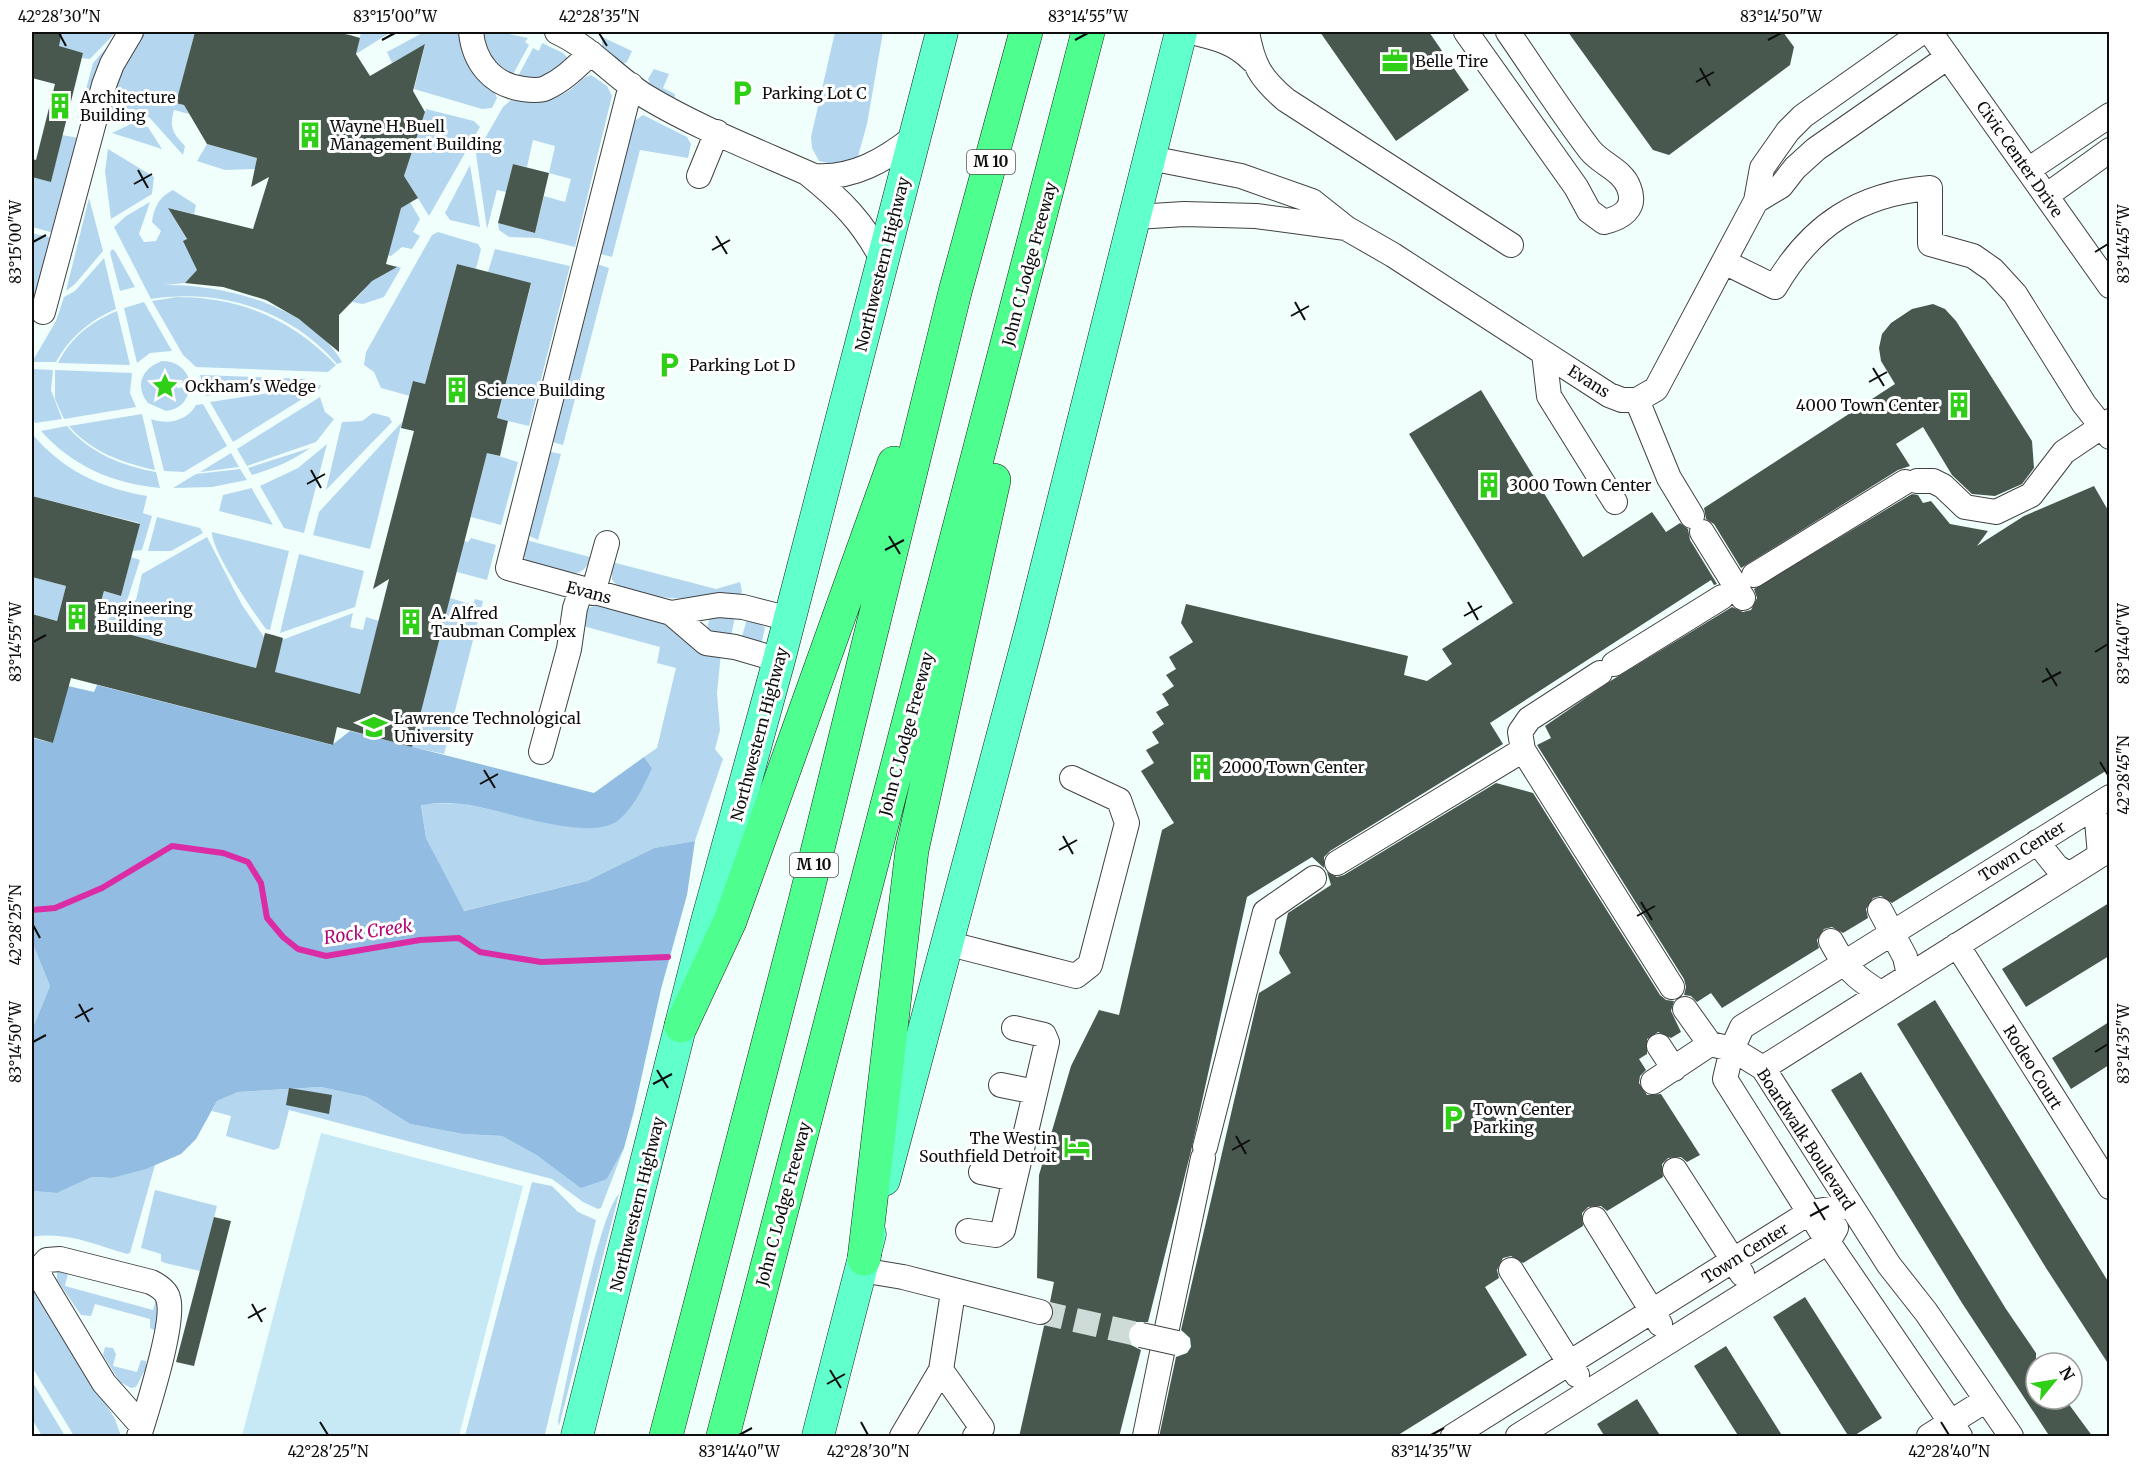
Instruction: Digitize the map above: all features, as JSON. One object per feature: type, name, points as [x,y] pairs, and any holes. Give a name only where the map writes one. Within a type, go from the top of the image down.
[{"type":"highway","name":"M 10","points":[[666,1437],[805,901],[956,292],[1026,32]]},
{"type":"highway","name":"John C Lodge Freeway","points":[[723,1437],[1088,32]]},
{"type":"highway","points":[[681,1026],[730,921],[956,292]]},
{"type":"highway","points":[[863,1264],[912,850],[998,460],[997,382]]},
{"type":"main road","name":"Northwestern Highway","points":[[577,1437],[681,1026],[779,660],[942,32]]},
{"type":"main road","points":[[818,1437],[946,943],[1032,625],[1181,32]]},
{"type":"street","points":[[43,312],[101,94],[112,63],[131,32]]},
{"type":"street","points":[[471,32],[478,57],[491,77],[509,87],[544,89],[561,80],[591,53]]},
{"type":"street","points":[[557,32],[591,53],[631,85],[680,115],[810,174],[845,205],[868,233],[883,261]]},
{"type":"street","points":[[1191,32],[1226,40],[1238,46],[1252,60],[1270,86],[1286,100],[1511,245]]},
{"type":"street","points":[[1247,32],[1252,60]]},
{"type":"street","points":[[1466,32],[1576,188],[1589,211],[1604,222],[1619,219],[1627,213],[1631,199],[1629,187],[1619,173],[1591,152],[1508,32]]},
{"type":"street","points":[[1672,987],[1523,750],[1520,732],[1529,719],[1607,669],[1733,597],[1697,524],[1669,478],[1636,400],[1656,389],[1756,201],[1762,168],[1788,131],[1803,116],[1923,32]]},
{"type":"street","name":"Civic Center Drive","points":[[1930,32],[2109,286]]},
{"type":"street","points":[[1756,201],[1781,186],[1816,149],[1948,57]]},
{"type":"street","name":"Evans","points":[[631,85],[508,568],[671,614],[706,643],[735,647],[779,660]]},
{"type":"street","points":[[2028,170],[2109,115]]},
{"type":"street","points":[[699,176],[717,132]]},
{"type":"street","points":[[810,174],[837,176],[867,168],[914,137]]},
{"type":"street","points":[[2046,196],[2109,150]]},
{"type":"street","name":"Evans","points":[[1150,158],[1241,176],[1312,201],[1346,228],[1393,255],[1610,395],[1622,400],[1636,400]]},
{"type":"street","points":[[1724,262],[1775,287],[1788,264],[1805,245],[1855,207],[1896,191],[1929,188],[1930,244],[1973,256],[1993,270],[2014,294],[2084,404],[2107,428],[2064,452],[2031,495],[1996,512],[1965,507],[1943,486],[1933,481],[1911,482],[1862,506],[1754,575]]},
{"type":"street","name":"Evans","points":[[1136,217],[1184,214],[1256,216],[1346,228]]},
{"type":"street","points":[[1544,353],[1549,396],[1615,502]]},
{"type":"street","points":[[541,752],[569,649],[575,608],[587,591],[607,543]]},
{"type":"street","name":"Evans","points":[[671,614],[719,605],[743,607],[790,618]]},
{"type":"street","points":[[1337,863],[1523,750]]},
{"type":"street","points":[[946,943],[1076,976],[1090,965],[1128,823],[1119,800],[1072,778]]},
{"type":"street","points":[[1763,1068],[2105,852],[2097,821],[2101,802]]},
{"type":"street","name":"Town Center","points":[[1721,1047],[1742,1027],[2101,802]]},
{"type":"street","points":[[2037,842],[2056,867],[2069,874]]},
{"type":"street","points":[[1145,1437],[1169,1341],[1204,1153],[1265,912],[1314,878]]},
{"type":"street","points":[[1880,910],[1905,957],[1909,975]]},
{"type":"street","points":[[1831,941],[1843,962],[1858,980],[1881,993]]},
{"type":"street","name":"Rodeo Court","points":[[1957,945],[2109,1187]]},
{"type":"street","points":[[1685,1009],[1721,1047],[1725,1079],[1828,1242],[1955,1430]]},
{"type":"street","points":[[968,1231],[996,1235],[1003,1230],[1047,1042],[1044,1035],[1014,1028]]},
{"type":"street","points":[[1659,1046],[1674,1069]]},
{"type":"street","points":[[1653,1082],[1674,1069],[1721,1047]]},
{"type":"street","name":"Boardwalk Boulevard","points":[[1721,1047],[1763,1068],[1850,1206],[2010,1437]]},
{"type":"street","points":[[1001,1085],[1035,1092]]},
{"type":"street","points":[[1675,1170],[1752,1289]]},
{"type":"street","points":[[981,1172],[1015,1179]]},
{"type":"street","name":"Town Center","points":[[1453,1437],[1810,1212],[1850,1206]]},
{"type":"street","name":"Town Center","points":[[1518,1437],[1828,1242],[1850,1206]]},
{"type":"street","points":[[1595,1219],[1670,1341]]},
{"type":"street","points":[[60,1259],[151,1282],[168,1297],[170,1316],[141,1431],[104,1383],[40,1277],[40,1268],[47,1260],[60,1259]]},
{"type":"street","points":[[863,1264],[953,1292],[1040,1312]]},
{"type":"street","points":[[1511,1270],[1587,1393]]},
{"type":"street","points":[[902,1437],[941,1370],[953,1292]]},
{"type":"street","points":[[1141,1335],[1169,1341]]},
{"type":"street","points":[[941,1370],[982,1428],[975,1437]]},
{"type":"street","points":[[1929,1437],[1955,1430],[1986,1400]]},
{"type":"shaded area","points":[[62,32],[116,32],[90,59],[82,58],[83,53],[75,51],[57,54]]},
{"type":"shaded area","points":[[140,32],[195,32],[177,102],[184,105],[189,114],[174,110],[172,121],[175,134],[185,146],[183,155],[149,117],[131,115],[105,124],[108,102]]},
{"type":"shaded area","points":[[361,32],[391,32],[356,54]]},
{"type":"shaded area","points":[[424,32],[460,32],[464,51],[472,70],[480,81],[496,95],[497,98],[492,108],[482,109],[414,89],[425,45],[392,63],[387,52]]},
{"type":"shaded area","points":[[482,32],[499,32],[528,38],[525,42],[529,45],[512,76],[492,57]]},
{"type":"shaded area","points":[[835,32],[883,32],[867,124],[857,160],[837,165],[819,161],[812,148],[811,137]]},
{"type":"shaded area","points":[[602,37],[632,51],[627,62],[622,64],[602,49]]},
{"type":"shaded area","points":[[114,39],[83,120],[78,119],[93,63]]},
{"type":"shaded area","points":[[542,43],[563,53],[570,60],[545,78],[517,78],[533,48],[539,51]]},
{"type":"shaded area","points":[[654,69],[669,74],[663,88],[675,94],[675,98],[651,86],[648,79]]},
{"type":"shaded area","points":[[591,75],[607,86],[612,96],[575,247],[538,238],[509,237],[499,230],[498,223],[535,233],[544,196],[565,202],[571,179],[549,173],[555,146],[533,140],[527,167],[513,164],[506,192],[497,190],[487,229],[476,154],[503,107],[511,100],[535,102],[557,97]]},
{"type":"shaded area","points":[[426,109],[474,121],[480,127],[429,216],[404,176]]},
{"type":"shaded area","points":[[643,115],[687,137],[691,144],[688,158],[640,150],[612,257],[597,253],[633,122]]},
{"type":"shaded area","points":[[131,124],[148,127],[162,149],[112,133]]},
{"type":"shaded area","points":[[62,135],[79,138],[54,233],[32,227],[32,184],[34,174],[51,182]]},
{"type":"shaded area","points":[[207,144],[257,158],[255,169],[225,170],[197,161]]},
{"type":"shaded area","points":[[108,149],[154,177],[152,194],[111,219],[105,171]]},
{"type":"shaded area","points":[[470,165],[480,227],[450,220],[445,213]]},
{"type":"shaded area","points":[[173,190],[196,205],[194,214],[168,208],[202,265],[185,283],[164,285],[213,289],[264,302],[309,326],[328,343],[342,362],[337,364],[318,345],[298,330],[253,307],[228,300],[203,297],[177,296],[151,299],[114,227],[126,216],[150,202],[139,234],[144,242],[156,241],[161,231],[152,222],[154,212],[161,199]]},
{"type":"shaded area","points":[[89,198],[103,251],[75,284],[66,291]]},
{"type":"shaded area","points":[[410,202],[420,219],[413,232],[420,236],[412,249],[402,247],[391,256],[327,240]]},
{"type":"shaded area","points":[[438,232],[478,244],[481,249],[476,269],[457,264],[425,384],[410,396],[381,388],[374,372],[364,365],[366,352],[432,235]]},
{"type":"shaded area","points":[[32,233],[53,238],[32,321]]},
{"type":"shaded area","points":[[112,249],[135,287],[120,291],[110,253]]},
{"type":"shaded area","points":[[495,249],[570,266],[529,426],[500,419],[496,423],[531,284],[488,272]]},
{"type":"shaded area","points":[[104,258],[116,309],[81,331],[67,345],[56,362],[32,362],[56,321],[64,297],[75,291]]},
{"type":"shaded area","points":[[594,263],[609,268],[563,445],[549,441]]},
{"type":"shaded area","points":[[396,266],[401,268],[384,297],[363,304],[352,302],[363,291],[358,289]]},
{"type":"shaded area","points":[[177,297],[222,301],[264,314],[301,335],[336,365],[328,372],[196,367],[183,355],[152,301]]},
{"type":"shaded area","points":[[144,302],[172,351],[150,353],[137,363],[124,308]]},
{"type":"shaded area","points":[[117,311],[130,365],[58,363],[69,345],[83,331]]},
{"type":"shaded area","points":[[162,361],[180,366],[190,382],[177,383],[177,388],[190,387],[187,397],[175,409],[166,411],[148,403],[141,390],[145,373]]},
{"type":"shaded area","points":[[32,369],[53,370],[51,390],[62,419],[35,423],[32,415]]},
{"type":"shaded area","points":[[55,370],[132,373],[130,393],[136,407],[64,419],[55,399]]},
{"type":"shaded area","points":[[200,375],[308,379],[206,396]]},
{"type":"shaded area","points":[[321,385],[320,388],[233,442],[210,402]]},
{"type":"shaded area","points":[[320,397],[325,412],[334,419],[316,442],[247,466],[237,449]]},
{"type":"shaded area","points":[[203,404],[227,446],[184,472],[164,471],[151,419],[164,422],[176,420],[188,415],[196,405]]},
{"type":"shaded area","points":[[373,413],[389,417],[392,422],[326,490],[342,422],[362,421]]},
{"type":"shaded area","points":[[142,414],[155,470],[131,464],[97,450],[69,426]]},
{"type":"shaded area","points":[[402,422],[370,549],[313,535],[319,512]]},
{"type":"shaded area","points":[[67,426],[86,444],[107,457],[156,472],[160,488],[126,482],[95,471],[66,454],[41,431]]},
{"type":"shaded area","points":[[33,435],[57,459],[84,476],[114,488],[147,496],[143,513],[152,516],[142,550],[133,551],[139,523],[32,496]]},
{"type":"shaded area","points":[[327,444],[304,533],[284,528],[260,486],[298,468]]},
{"type":"shaded area","points":[[310,448],[289,461],[260,473],[252,475],[248,468]]},
{"type":"shaded area","points":[[488,448],[492,454],[518,462],[501,525],[471,517]]},
{"type":"shaded area","points":[[546,451],[561,454],[538,540],[527,535]]},
{"type":"shaded area","points":[[231,453],[239,467],[200,472]]},
{"type":"shaded area","points":[[240,469],[247,480],[212,487],[173,488],[196,474]]},
{"type":"shaded area","points":[[252,488],[273,525],[219,511],[223,495]]},
{"type":"shaded area","points":[[157,517],[200,528],[203,533],[171,551],[148,551]]},
{"type":"shaded area","points":[[212,532],[289,551],[270,630],[266,629],[252,610],[234,581],[218,552]]},
{"type":"shaded area","points":[[207,537],[242,605],[264,637],[256,668],[106,628],[108,619],[136,600],[142,574]]},
{"type":"shaded area","points":[[471,538],[496,545],[487,580],[457,572],[464,541],[468,542]]},
{"type":"shaded area","points":[[526,540],[590,557],[581,571],[573,574],[555,572],[528,564],[523,555]]},
{"type":"shaded area","points":[[299,554],[364,571],[355,607],[280,633]]},
{"type":"shaded area","points":[[131,557],[140,560],[127,601],[103,616],[98,633],[92,631],[104,591],[121,596]]},
{"type":"shaded area","points":[[612,562],[716,589],[740,582],[742,591],[740,598],[710,599],[672,598],[636,593],[621,587],[612,580]]},
{"type":"shaded area","points":[[32,577],[66,586],[57,621],[32,614]]},
{"type":"shaded area","points":[[450,598],[473,605],[475,599],[483,601],[444,754],[412,747]]},
{"type":"shaded area","points":[[600,604],[667,625],[721,653],[717,693],[720,730],[715,749],[723,759],[695,841],[654,848],[587,881],[463,911],[426,838],[421,804],[462,803],[552,824],[652,768],[644,757],[657,748],[676,668],[657,663],[660,647],[583,626],[588,608]]},
{"type":"shaded area","points":[[353,613],[350,627],[363,630],[366,617],[379,621],[355,714],[275,672],[282,640]]},
{"type":"shaded area","points":[[710,615],[735,616],[731,637],[707,629]]},
{"type":"shaded area","points":[[747,619],[765,627],[762,641],[759,644],[741,640]]},
{"type":"shaded area","points":[[97,685],[332,745],[350,731],[594,793],[644,757],[652,768],[635,801],[620,819],[606,826],[567,827],[458,803],[421,805],[426,838],[464,911],[587,881],[654,848],[695,841],[687,895],[661,989],[634,1111],[624,1148],[607,1179],[581,1188],[538,1156],[502,1136],[463,1134],[410,1124],[367,1097],[321,1087],[238,1092],[217,1101],[196,1139],[181,1154],[146,1169],[112,1178],[92,1177],[57,1193],[32,1191],[32,1030],[50,986],[32,942],[32,738],[53,743],[68,686],[94,692]]},
{"type":"shaded area","points":[[32,942],[50,986],[32,1030]]},
{"type":"shaded area","points":[[321,1087],[367,1097],[410,1124],[463,1134],[502,1136],[538,1156],[607,1179],[624,1148],[601,1208],[598,1209],[583,1202],[552,1179],[289,1110],[279,1148],[274,1150],[226,1136],[231,1116],[212,1111],[217,1101],[238,1092]]},
{"type":"shaded area","points":[[321,1133],[523,1186],[459,1436],[242,1436]]},
{"type":"shaded area","points":[[155,1165],[130,1253],[68,1237],[32,1237],[32,1191],[57,1193],[92,1177],[112,1178]]},
{"type":"shaded area","points":[[532,1182],[552,1186],[578,1212],[596,1220],[545,1434],[544,1436],[465,1436]]},
{"type":"shaded area","points":[[155,1190],[217,1206],[200,1271],[165,1263],[161,1261],[161,1254],[141,1248]]},
{"type":"shaded area","points":[[619,1194],[559,1426],[558,1421],[568,1373],[593,1264],[602,1232]]},
{"type":"shaded area","points":[[57,1270],[68,1273],[65,1286],[153,1310],[157,1297],[160,1297],[156,1331],[150,1328],[150,1319],[95,1304],[91,1316],[81,1315],[57,1280]]},
{"type":"shaded area","points":[[32,1283],[115,1419],[121,1436],[74,1436],[32,1367]]},
{"type":"shaded area","points":[[105,1347],[113,1348],[116,1354],[113,1366],[137,1372],[141,1360],[146,1361],[146,1368],[136,1387],[131,1388],[120,1382],[103,1355]]},
{"type":"shaded area","points":[[32,1381],[65,1436],[42,1436],[32,1419]]},
{"type":"building","name":"Architecture Building","points":[[32,32],[62,32],[59,46],[83,53],[51,182],[32,177],[32,159],[36,160],[55,84],[32,78]]},
{"type":"building","name":"Wayne H. Buell Management Building","points":[[195,32],[334,32],[350,35],[360,38],[356,54],[370,76],[425,44],[413,91],[425,112],[404,176],[418,198],[401,208],[386,264],[397,267],[372,281],[339,315],[339,352],[299,319],[266,300],[223,287],[185,283],[197,270],[183,241],[187,239],[168,208],[253,229],[269,177],[251,187],[257,158],[207,144],[184,105],[176,103]]},
{"type":"building","name":"Belle Tire","points":[[1320,32],[1429,32],[1469,90],[1396,141]]},
{"type":"building","points":[[1568,32],[1783,32],[1794,47],[1790,65],[1669,155],[1653,150]]},
{"type":"building","points":[[513,164],[549,173],[535,233],[498,223]]},
{"type":"building","points":[[457,264],[531,283],[497,418],[508,421],[500,456],[487,453],[412,747],[337,727],[333,745],[71,678],[53,743],[32,737],[32,614],[57,621],[66,586],[32,577],[32,496],[140,524],[121,596],[104,591],[94,625],[256,668],[265,633],[273,635],[283,638],[275,672],[360,694],[389,579],[373,589],[414,431],[401,428],[413,381],[425,384]]},
{"type":"building","points":[[1933,304],[1945,309],[1956,321],[2032,441],[2034,468],[2022,484],[1995,496],[1972,494],[1952,475],[1923,427],[1896,444],[1910,466],[1898,470],[1741,568],[1714,524],[1706,519],[1704,508],[1895,384],[1881,361],[1879,348],[1882,334],[1891,323],[1912,309]]},
{"type":"building","points":[[1481,390],[1583,557],[1652,512],[1666,532],[1680,523],[1688,529],[1690,540],[1717,584],[1714,585],[1711,580],[1490,723],[1503,744],[1330,851],[1324,857],[1324,868],[1312,857],[1247,897],[1191,1151],[1148,1322],[1136,1322],[1127,1331],[1131,1345],[1141,1350],[1119,1437],[1019,1437],[1044,1326],[1054,1315],[1050,1302],[1054,1282],[1037,1278],[1039,1175],[1071,1066],[1099,1010],[1119,1015],[1162,830],[1174,823],[1141,771],[1154,763],[1146,750],[1159,743],[1152,732],[1164,724],[1156,712],[1169,705],[1162,694],[1174,686],[1166,675],[1176,669],[1169,657],[1193,642],[1181,623],[1186,604],[1408,656],[1404,675],[1427,681],[1452,664],[1442,649],[1513,603],[1409,434]]},
{"type":"building","points":[[2094,486],[2109,512],[2109,769],[1892,903],[1881,896],[1873,898],[1866,909],[1868,918],[1843,933],[1832,927],[1824,929],[1817,940],[1819,948],[1722,1008],[1711,993],[1697,1002],[1691,996],[1684,995],[1686,987],[1684,979],[1537,745],[1551,738],[1545,726],[1612,680],[1732,607],[1743,612],[1751,610],[1757,598],[1754,589],[1912,494],[1918,495],[1923,503],[1931,501],[1950,524],[1988,531],[1977,546],[2024,516]]},
{"type":"building","name":"Town Center Parking","points":[[1496,783],[1533,793],[1660,995],[1666,1000],[1674,1001],[1671,1011],[1681,1032],[1671,1038],[1658,1032],[1647,1039],[1647,1054],[1639,1059],[1646,1070],[1640,1076],[1639,1083],[1647,1095],[1661,1094],[1700,1155],[1687,1162],[1681,1157],[1668,1158],[1662,1164],[1663,1177],[1607,1211],[1601,1206],[1588,1207],[1582,1213],[1583,1226],[1523,1263],[1511,1256],[1503,1258],[1497,1270],[1499,1278],[1485,1287],[1527,1355],[1395,1437],[1159,1437],[1176,1357],[1187,1353],[1191,1347],[1190,1338],[1181,1330],[1259,993],[1291,973],[1279,953],[1288,913],[1331,885],[1327,872],[1337,877],[1344,875]]},
{"type":"building","points":[[2109,903],[2109,956],[2026,1007],[2002,969]]},
{"type":"building","points":[[1935,1000],[2109,1283],[2109,1365],[2046,1268],[1897,1024]]},
{"type":"building","points":[[2109,1022],[2109,1065],[2071,1089],[2052,1058]]},
{"type":"building","points":[[1861,1072],[2006,1309],[2035,1351],[2024,1351],[2024,1397],[1962,1303],[1831,1090]]},
{"type":"building","points":[[289,1088],[332,1095],[329,1114],[286,1105]]},
{"type":"building","points":[[214,1217],[231,1221],[194,1366],[176,1362]]},
{"type":"building","points":[[1805,1297],[1882,1418],[1852,1437],[1849,1437],[1773,1317]]},
{"type":"building","points":[[1726,1346],[1783,1437],[1739,1437],[1694,1366]]},
{"type":"building","points":[[1637,1399],[1661,1437],[1605,1437],[1597,1424]]},
{"type":"building","points":[[2033,1411],[2074,1411],[2093,1437],[2050,1437]]},
{"type":"waterway","name":"Rock Creek","points":[[32,910],[55,908],[102,888],[172,846],[223,853],[248,862],[261,883],[267,918],[283,937],[298,949],[326,956],[420,940],[459,938],[480,952],[541,962],[668,957]]},
{"type":"tunnel","points":[[1040,1312],[1141,1335]]},
{"type":"place","name":"Belle Tire","points":[[1395,61]]},
{"type":"place","name":"Parking Lot C","points":[[742,93]]},
{"type":"place","name":"Architecture Building","points":[[60,106]]},
{"type":"place","name":"Wayne H. Buell Management Building","points":[[310,135]]},
{"type":"place","name":"Parking Lot D","points":[[669,365]]},
{"type":"place","name":"Ockham's Wedge","points":[[165,386]]},
{"type":"place","name":"Science Building","points":[[457,390]]},
{"type":"place","name":"4000 Town Center","points":[[1959,405]]},
{"type":"place","name":"3000 Town Center","points":[[1489,485]]},
{"type":"place","name":"Engineering Building","points":[[77,617]]},
{"type":"place","name":"A. Alfred Taubman Complex","points":[[411,622]]},
{"type":"place","name":"Lawrence Technological University","points":[[374,727]]},
{"type":"place","name":"2000 Town Center","points":[[1202,767]]},
{"type":"place","name":"Town Center Parking","points":[[1453,1118]]},
{"type":"place","name":"The Westin Southfield Detroit","points":[[1077,1147]]}]
